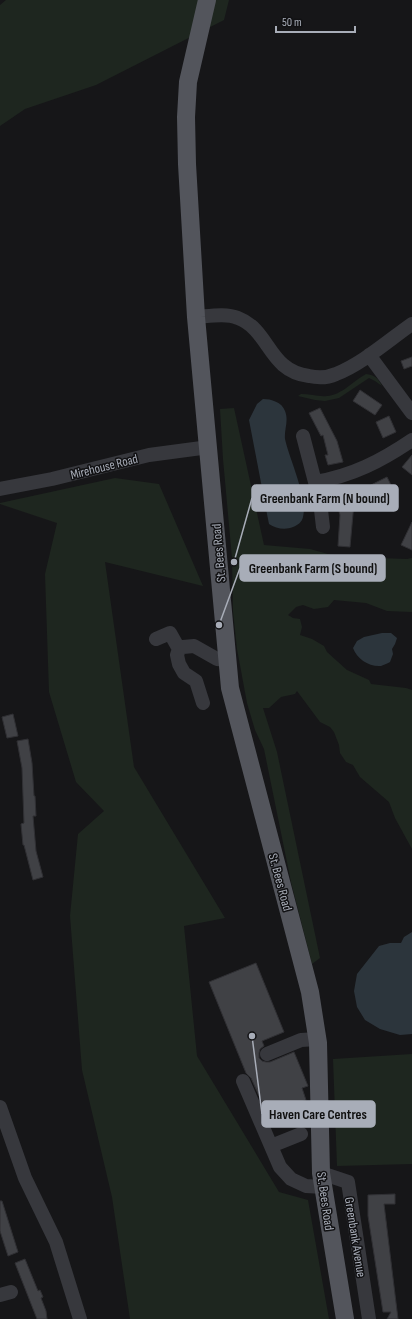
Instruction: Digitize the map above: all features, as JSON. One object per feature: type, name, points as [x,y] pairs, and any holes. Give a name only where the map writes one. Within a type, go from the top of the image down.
[{"type":"main road","name":"St. Bees Road","points":[[207,0],[188,82],[186,117],[187,156],[196,317],[209,447],[227,660],[230,688],[310,992],[317,1039],[322,1180],[345,1319]]},
{"type":"street","points":[[196,317],[228,315],[238,317],[248,322],[257,331],[276,358],[289,370],[303,376],[319,378],[334,375],[347,369],[412,324]]},
{"type":"street","points":[[369,355],[412,413]]},
{"type":"street","points":[[303,436],[315,482],[323,527]]},
{"type":"street","points":[[315,482],[358,471],[390,455],[412,440]]},
{"type":"street","name":"Mirehouse Road","points":[[0,489],[52,479],[149,455],[209,447]]},
{"type":"street","points":[[156,639],[170,633],[179,649],[177,655],[179,664],[184,673],[196,681],[203,703]]},
{"type":"street","points":[[179,649],[194,646],[218,659],[227,660]]},
{"type":"street","points":[[267,1054],[301,1040],[317,1039]]},
{"type":"street","points":[[243,1081],[280,1167],[291,1179],[306,1186],[322,1180]]},
{"type":"street","points":[[0,1107],[25,1178],[56,1242],[80,1319]]},
{"type":"street","points":[[271,1146],[301,1134]]},
{"type":"street","name":"Greenbank Avenue","points":[[322,1180],[348,1182],[369,1319]]},
{"type":"shaded area","points":[[6,0],[229,0],[224,20],[96,85],[25,109],[0,126],[0,5]]},
{"type":"shaded area","points":[[366,374],[376,377],[382,386],[369,378],[339,398],[325,401],[298,396],[301,394],[321,396],[332,395],[343,390]]},
{"type":"shaded area","points":[[263,399],[273,400],[279,403],[284,408],[286,415],[285,439],[301,489],[304,509],[301,522],[290,528],[278,528],[269,524],[249,420],[257,404]]},
{"type":"shaded area","points":[[234,408],[264,545],[310,549],[328,554],[349,557],[412,558],[412,612],[387,611],[366,603],[334,600],[328,607],[314,609],[303,605],[296,607],[288,615],[293,618],[300,619],[302,627],[300,635],[312,639],[324,646],[327,652],[347,670],[369,680],[371,684],[412,690],[412,849],[395,818],[389,802],[360,777],[353,765],[346,762],[340,753],[339,745],[334,732],[330,727],[320,722],[297,691],[295,694],[281,697],[269,708],[263,708],[277,752],[320,958],[312,964],[291,882],[264,749],[255,730],[247,703],[237,649],[233,611],[232,558],[220,409]]},
{"type":"shaded area","points":[[115,478],[159,484],[203,586],[105,562],[134,767],[225,918],[184,926],[197,1056],[279,1192],[308,1200],[329,1319],[130,1319],[112,1197],[82,1070],[70,916],[78,834],[104,811],[76,782],[49,692],[45,574],[57,523],[0,504]]},
{"type":"shaded area","points":[[382,633],[391,633],[397,638],[392,649],[393,654],[390,662],[377,666],[364,662],[357,656],[353,648],[357,641],[364,637]]},
{"type":"shaded area","points":[[412,932],[412,1034],[400,1035],[380,1029],[365,1020],[357,1007],[354,991],[357,974],[379,946],[390,943],[401,943],[404,937]]},
{"type":"shaded area","points":[[412,1054],[412,1164],[337,1166],[333,1059]]},
{"type":"building","points":[[412,357],[412,366],[404,369],[401,361]]},
{"type":"building","points":[[360,390],[382,405],[375,415],[353,401]]},
{"type":"building","points":[[320,408],[337,441],[343,462],[328,465],[325,455],[328,455],[323,435],[321,436],[309,413]]},
{"type":"building","points":[[389,416],[396,432],[383,438],[376,422]]},
{"type":"building","points":[[412,455],[412,475],[402,467]]},
{"type":"building","points":[[387,477],[394,491],[378,499],[371,485]]},
{"type":"building","points":[[350,489],[354,503],[350,547],[338,546],[340,515],[334,493]]},
{"type":"building","points":[[412,522],[412,550],[401,545]]},
{"type":"building","points":[[13,714],[18,736],[7,738],[2,717]]},
{"type":"building","points":[[28,739],[35,796],[36,816],[33,816],[36,851],[43,877],[33,880],[23,845],[21,824],[24,823],[22,768],[17,741]]},
{"type":"building","points":[[256,963],[284,1032],[262,1041],[264,1046],[260,1049],[259,1058],[262,1061],[270,1062],[294,1052],[308,1086],[302,1088],[306,1100],[268,1116],[251,1078],[246,1073],[209,982]]},
{"type":"building","points":[[395,1194],[395,1204],[384,1204],[398,1319],[387,1319],[391,1312],[383,1312],[368,1216],[368,1195]]},
{"type":"building","points":[[0,1201],[2,1201],[18,1252],[8,1256],[0,1231]]},
{"type":"building","points":[[25,1259],[38,1291],[40,1290],[43,1297],[41,1298],[46,1311],[47,1319],[37,1319],[15,1263]]},
{"type":"place","name":"Greenbank Farm (N bound)","points":[[234,562]]},
{"type":"place","name":"Greenbank Farm (S bound)","points":[[219,625]]},
{"type":"place","name":"Haven Care Centres","points":[[252,1036]]}]
